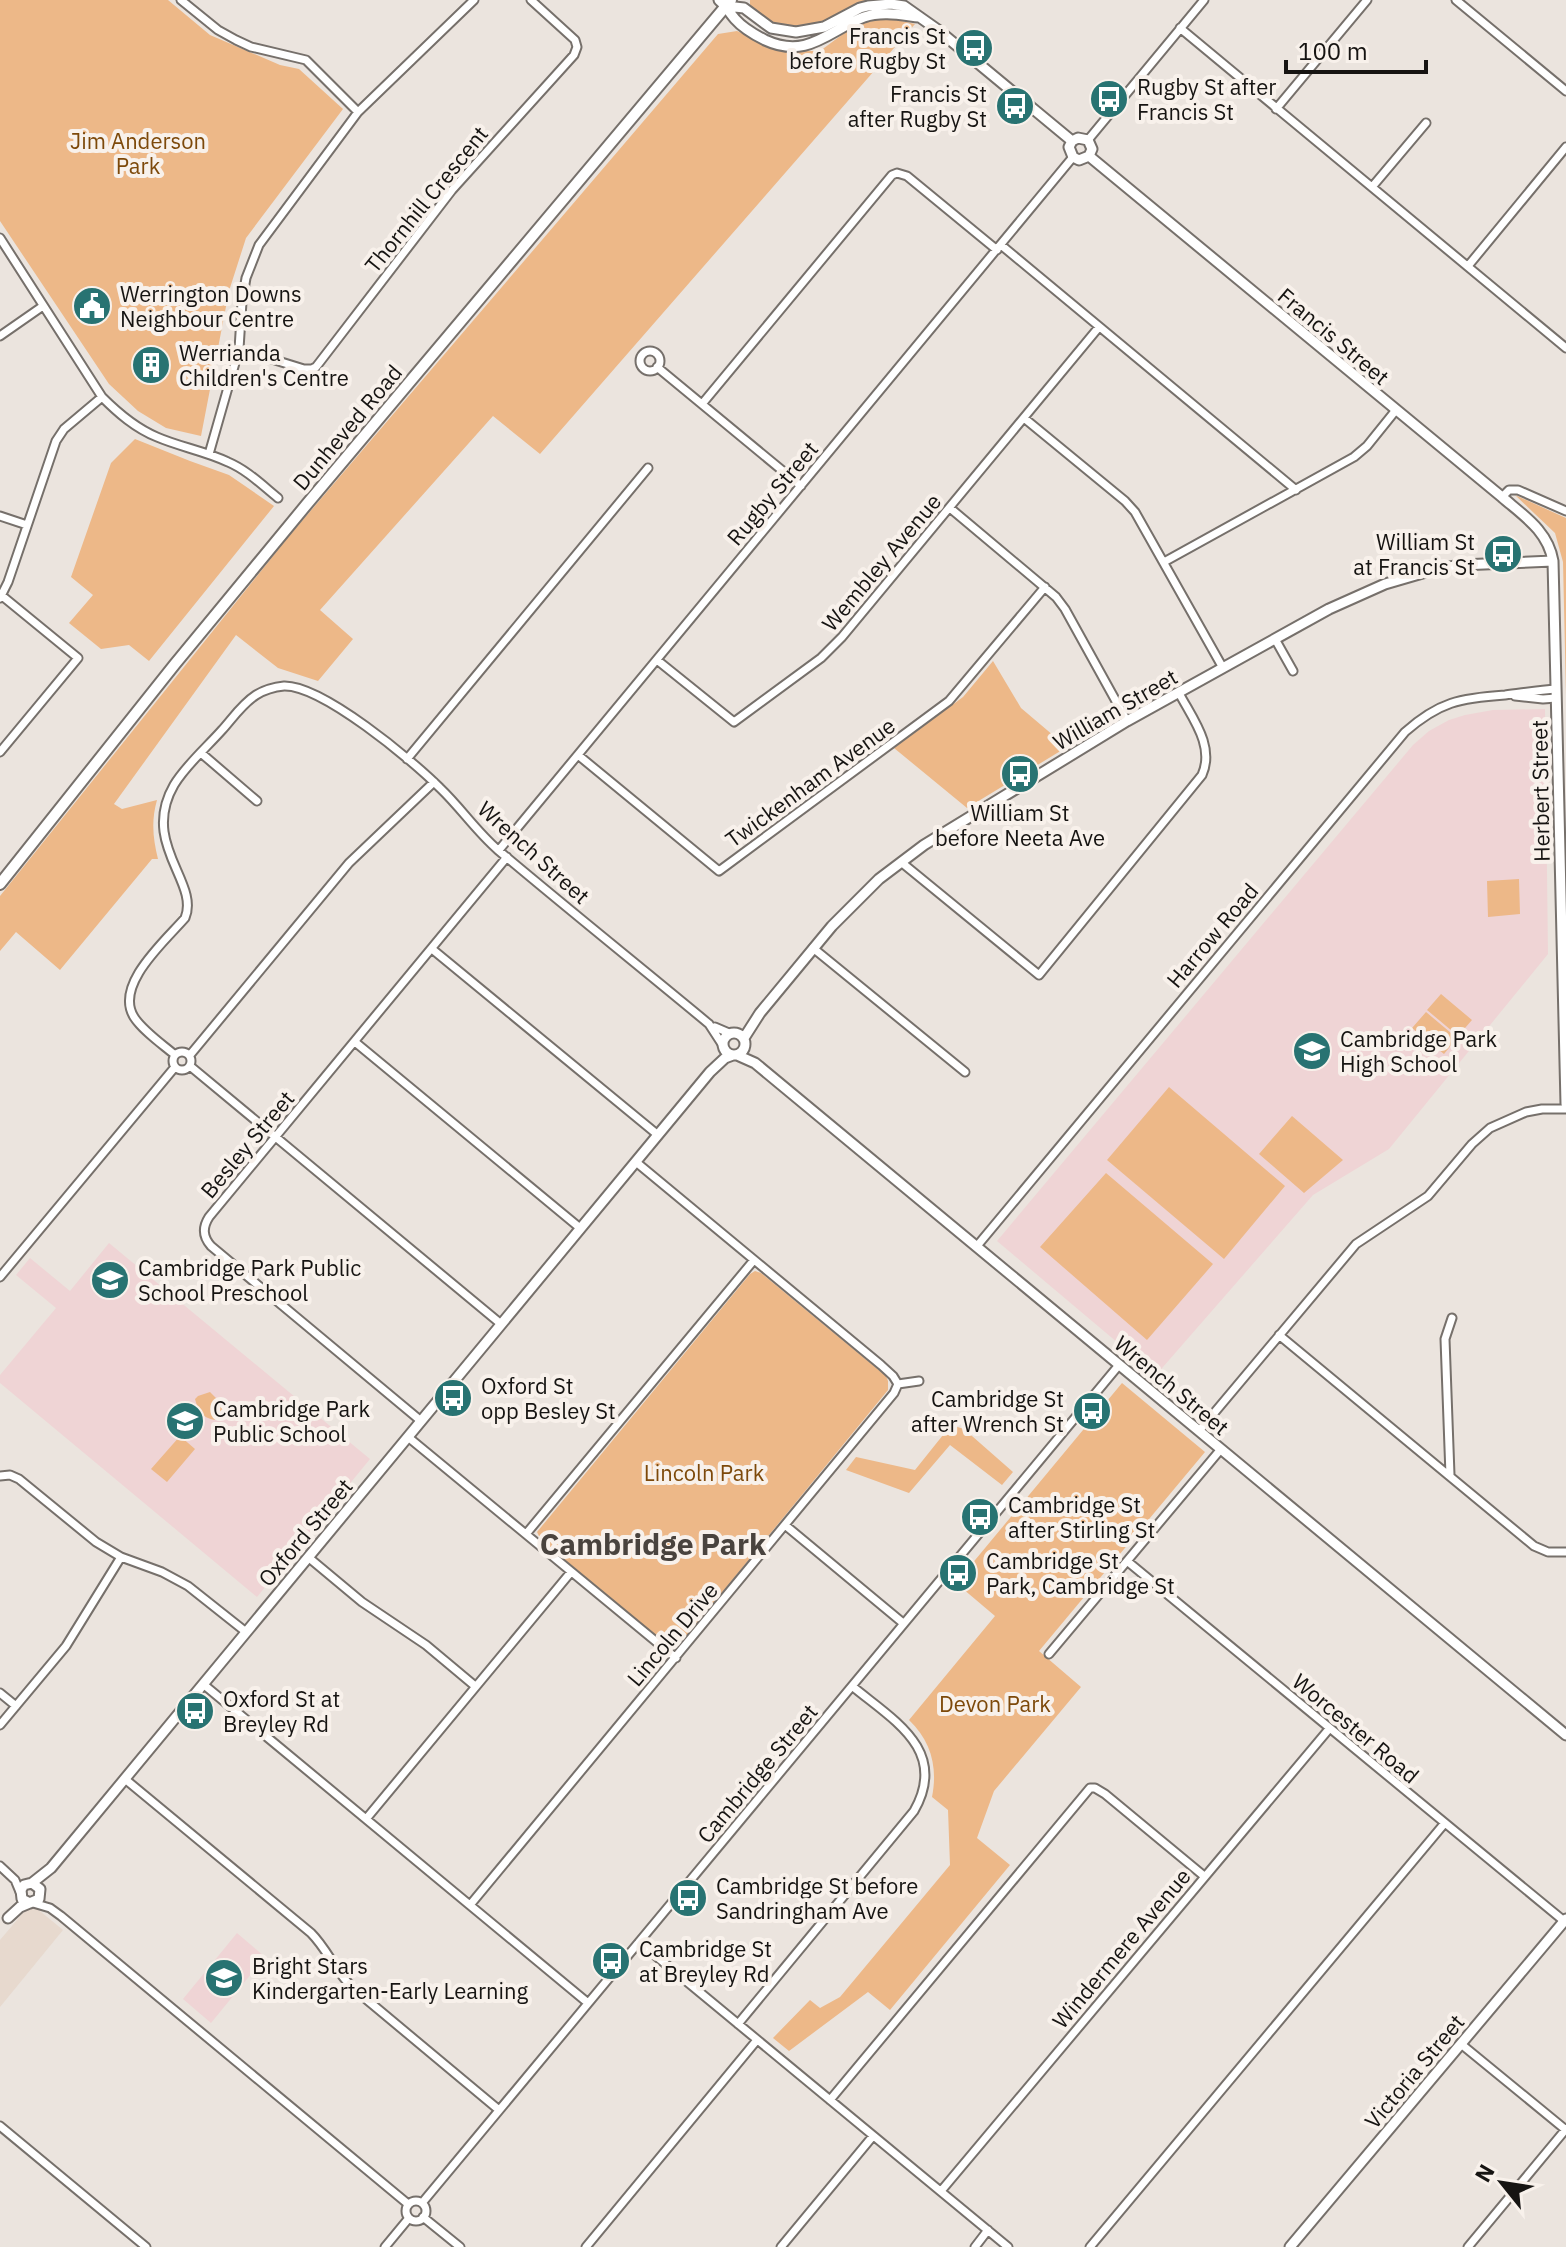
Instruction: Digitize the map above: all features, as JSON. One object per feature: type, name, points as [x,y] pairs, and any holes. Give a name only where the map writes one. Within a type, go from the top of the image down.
[{"type":"main road","name":"Dunheved Road","points":[[0,884],[175,664],[725,2]]},
{"type":"street","points":[[181,0],[218,30],[243,44],[306,60],[358,112]]},
{"type":"street","points":[[209,454],[239,349],[244,288],[255,251],[358,112],[474,0]]},
{"type":"street","name":"Thornhill Crescent","points":[[239,349],[304,369],[316,367],[452,190],[574,55],[577,47],[575,40],[531,0]]},
{"type":"street","points":[[1088,140],[1204,0]]},
{"type":"street","points":[[1276,109],[1367,0]]},
{"type":"street","points":[[1456,0],[1566,91]]},
{"type":"street","points":[[725,2],[737,21],[763,39],[791,46],[818,41],[874,15],[923,18],[1072,141]]},
{"type":"street","points":[[1180,28],[1566,348]]},
{"type":"street","points":[[1372,187],[1426,123]]},
{"type":"street","points":[[1078,138],[1088,140],[1092,149],[1089,156],[1079,160],[1073,157],[1069,147],[1072,141],[1078,138]]},
{"type":"street","points":[[1468,266],[1566,147]]},
{"type":"street","name":"Francis Street","points":[[1089,156],[1502,497]]},
{"type":"street","name":"Rugby Street","points":[[499,850],[1073,157]]},
{"type":"street","points":[[702,404],[892,175],[900,173],[1099,327],[1296,490]]},
{"type":"street","points":[[0,238],[102,397],[147,433],[209,454],[244,470],[278,498]]},
{"type":"street","points":[[0,336],[43,306]]},
{"type":"street","name":"Wembley Avenue","points":[[657,660],[734,722],[821,658],[1099,327]]},
{"type":"street","points":[[657,367],[801,486]]},
{"type":"street","points":[[0,752],[78,658],[1,596],[60,434],[102,397]]},
{"type":"street","points":[[1164,562],[1359,453],[1396,410]]},
{"type":"street","points":[[1024,418],[1132,508],[1223,668]]},
{"type":"street","points":[[407,759],[648,468]]},
{"type":"street","points":[[1502,497],[1509,490],[1518,490],[1566,511]]},
{"type":"street","name":"Herbert Street","points":[[1502,497],[1541,532],[1549,545],[1553,561],[1566,1106]]},
{"type":"street","points":[[950,508],[1045,587],[1065,609],[1127,721]]},
{"type":"street","points":[[0,516],[27,525]]},
{"type":"street","name":"William Street","points":[[734,1044],[848,908],[901,862],[936,837],[1127,721],[1357,595],[1405,577],[1461,565],[1553,561]]},
{"type":"street","name":"Twickenham Avenue","points":[[578,755],[719,871],[949,701],[1045,587]]},
{"type":"street","points":[[1275,639],[1293,671]]},
{"type":"street","name":"Wrench Street","points":[[201,753],[254,696],[273,688],[293,687],[312,693],[353,718],[434,782],[499,850],[709,1024],[719,1036],[734,1044],[1566,1734]]},
{"type":"street","points":[[901,862],[1039,975],[1202,775],[1207,758],[1206,747],[1179,693]]},
{"type":"street","name":"Harrow Road","points":[[977,1246],[1405,732],[1425,715],[1449,703],[1505,694],[1543,699],[1556,694]]},
{"type":"street","points":[[175,1055],[136,1019],[129,996],[135,978],[188,911],[188,897],[165,844],[164,813],[175,784],[201,753],[257,801]]},
{"type":"street","points":[[190,1055],[349,863],[434,782]]},
{"type":"street","name":"Besley Street","points":[[421,1421],[211,1246],[205,1237],[204,1226],[507,857]]},
{"type":"street","points":[[813,948],[965,1072]]},
{"type":"street","points":[[432,949],[658,1135]]},
{"type":"street","points":[[355,1042],[580,1228]]},
{"type":"street","name":"Oxford Street","points":[[36,1887],[734,1044]]},
{"type":"street","points":[[183,1051],[190,1055],[190,1066],[183,1070],[175,1067],[175,1055],[183,1051]]},
{"type":"street","points":[[190,1066],[501,1324]]},
{"type":"street","points":[[0,1277],[175,1067]]},
{"type":"street","points":[[1199,1431],[1356,1244],[1428,1196],[1486,1131],[1526,1112],[1566,1106]]},
{"type":"street","points":[[636,1162],[887,1370],[898,1384],[919,1381]]},
{"type":"street","points":[[526,1534],[754,1260]]},
{"type":"street","points":[[1450,1475],[1445,1339],[1452,1318]]},
{"type":"street","points":[[1279,1335],[1537,1548],[1548,1552],[1566,1552]]},
{"type":"street","name":"Cambridge Street","points":[[422,2203],[1119,1365]]},
{"type":"street","name":"Lincoln Drive","points":[[470,1905],[894,1393],[898,1384]]},
{"type":"street","points":[[408,1437],[676,1658]]},
{"type":"street","points":[[1049,1654],[1221,1449]]},
{"type":"street","points":[[0,1476],[10,1475],[19,1479],[81,1531],[121,1557],[162,1572],[188,1586],[246,1632]]},
{"type":"street","points":[[785,1525],[903,1623]]},
{"type":"street","points":[[0,1725],[66,1646],[121,1557]]},
{"type":"street","points":[[308,1557],[362,1602],[426,1645],[475,1686]]},
{"type":"street","name":"Worcester Road","points":[[1127,1561],[1444,1824],[1565,1920]]},
{"type":"street","points":[[366,1819],[571,1572]]},
{"type":"street","points":[[203,1684],[588,2003]]},
{"type":"street","points":[[738,2024],[914,1811],[922,1796],[925,1771],[918,1746],[903,1727],[852,1686]]},
{"type":"street","points":[[0,1693],[16,1706]]},
{"type":"street","name":"Windermere Avenue","points":[[941,2191],[1329,1729]]},
{"type":"street","points":[[125,1779],[311,1933],[348,1984],[499,2110]]},
{"type":"street","points":[[830,2100],[1090,1788],[1105,1794],[1204,1876]]},
{"type":"street","points":[[1090,2247],[1444,1824]]},
{"type":"street","points":[[0,1866],[15,1880],[24,1901],[50,1908]]},
{"type":"street","points":[[10,1874],[36,1887],[50,1908],[408,2204]]},
{"type":"street","points":[[8,1918],[24,1885],[36,1887]]},
{"type":"street","points":[[0,1928],[20,1907],[39,1899],[36,1887]]},
{"type":"street","name":"Victoria Street","points":[[1290,2247],[1565,1920]]},
{"type":"street","points":[[639,1942],[1008,2247]]},
{"type":"street","points":[[586,2247],[757,2040]]},
{"type":"street","points":[[1461,2044],[1566,2129],[1468,2247]]},
{"type":"street","points":[[0,2126],[146,2247]]},
{"type":"street","points":[[781,2247],[873,2136]]},
{"type":"street","points":[[414,2201],[422,2203],[426,2211],[423,2217],[415,2221],[409,2218],[405,2209],[408,2204],[414,2201]]},
{"type":"street","points":[[423,2217],[460,2247]]},
{"type":"street","points":[[385,2247],[409,2218]]},
{"type":"street","points":[[975,2247],[988,2230]]},
{"type":"shaded area","name":"Cambridge Park High School","points":[[1545,709],[1548,954],[1389,1149],[1313,1195],[1156,1375],[997,1241],[1413,745],[1429,731],[1465,715],[1493,710]]},
{"type":"shaded area","name":"Cambridge Park Public School","points":[[109,1243],[370,1459],[257,1597],[0,1383],[0,1375],[56,1308],[16,1275],[30,1258],[70,1291]]},
{"type":"shaded area","points":[[31,1906],[63,1930],[0,2007],[0,1940]]},
{"type":"shaded area","name":"Bright Stars Kindergarten-Early Learning","points":[[237,1933],[265,1957],[211,2023],[183,1999]]},
{"type":"green space","name":"Jim Anderson Park","points":[[0,0],[168,0],[210,35],[280,65],[299,69],[343,109],[246,238],[229,291],[201,436],[166,428],[138,411],[109,384],[0,221]]},
{"type":"green space","points":[[750,0],[887,0],[861,5],[814,26],[793,28],[764,20],[750,6]]},
{"type":"green space","points":[[884,17],[915,24],[540,454],[493,416],[320,610],[353,639],[318,681],[278,668],[236,635],[114,804],[122,809],[157,800],[153,830],[158,859],[152,859],[60,970],[16,932],[0,951],[0,896],[290,535],[718,34],[737,31],[783,51],[820,51],[847,31],[866,21]]},
{"type":"green space","points":[[135,439],[229,475],[274,506],[149,661],[129,645],[101,649],[69,623],[93,595],[71,577],[111,463]]},
{"type":"green space","points":[[1515,495],[1566,518],[1566,695],[1563,562],[1555,533]]},
{"type":"green space","points":[[993,661],[1021,708],[1067,747],[967,808],[894,748],[963,697]]},
{"type":"green space","points":[[1519,879],[1520,914],[1488,917],[1487,881]]},
{"type":"green space","points":[[1441,994],[1472,1020],[1458,1036],[1427,1010]]},
{"type":"green space","points":[[1426,1012],[1457,1038],[1444,1054],[1412,1028]]},
{"type":"green space","points":[[1169,1087],[1285,1186],[1224,1259],[1107,1160]]},
{"type":"green space","points":[[1292,1116],[1343,1160],[1304,1193],[1259,1154]]},
{"type":"green space","points":[[1106,1173],[1213,1264],[1147,1340],[1040,1247]]},
{"type":"green space","name":"Lincoln Park","points":[[755,1271],[886,1376],[888,1390],[678,1646],[671,1648],[541,1540],[537,1532]]},
{"type":"green space","name":"Devon Park","points":[[1122,1383],[1205,1452],[1039,1651],[1081,1687],[994,1791],[977,1838],[1010,1865],[890,2010],[868,1992],[789,2051],[773,2038],[810,2000],[820,2008],[840,1997],[950,1865],[948,1810],[932,1797],[934,1775],[931,1755],[923,1737],[909,1720],[995,1616],[956,1583]]},
{"type":"green space","points":[[210,1392],[225,1407],[215,1420],[201,1413],[195,1399]]},
{"type":"green space","points":[[951,1425],[964,1429],[1013,1472],[1002,1485],[950,1445],[909,1493],[846,1470],[856,1457],[915,1470]]},
{"type":"green space","points":[[180,1436],[195,1449],[167,1482],[151,1469]]},
{"type":"place","name":"Francis St before Rugby St","points":[[974,48]]},
{"type":"place","name":"Rugby St after Francis St","points":[[1109,99]]},
{"type":"place","name":"Francis St after Rugby St","points":[[1015,106]]},
{"type":"place","name":"Werrington Downs Neighbour Centre","points":[[92,306]]},
{"type":"place","name":"Werrianda Children's Centre","points":[[151,365]]},
{"type":"place","name":"William St at Francis St","points":[[1503,554]]},
{"type":"place","name":"William St before Neeta Ave","points":[[1020,774]]},
{"type":"place","name":"Cambridge Park High School","points":[[1312,1051]]},
{"type":"place","name":"Cambridge Park Public School Preschool","points":[[110,1280]]},
{"type":"place","name":"Oxford St opp Besley St","points":[[453,1398]]},
{"type":"place","name":"Cambridge St after Wrench St","points":[[1092,1411]]},
{"type":"place","name":"Cambridge Park Public School","points":[[185,1421]]},
{"type":"place","name":"Cambridge St after Stirling St","points":[[980,1517]]},
{"type":"place","name":"Cambridge St Park, Cambridge St","points":[[958,1573]]},
{"type":"place","name":"Oxford St at Breyley Rd","points":[[195,1711]]},
{"type":"place","name":"Cambridge St before Sandringham Ave","points":[[688,1898]]},
{"type":"place","name":"Cambridge St at Breyley Rd","points":[[611,1961]]},
{"type":"place","name":"Bright Stars Kindergarten-Early Learning","points":[[224,1978]]},
{"type":"district","name":"Cambridge Park","points":[[653,1543]]}]
